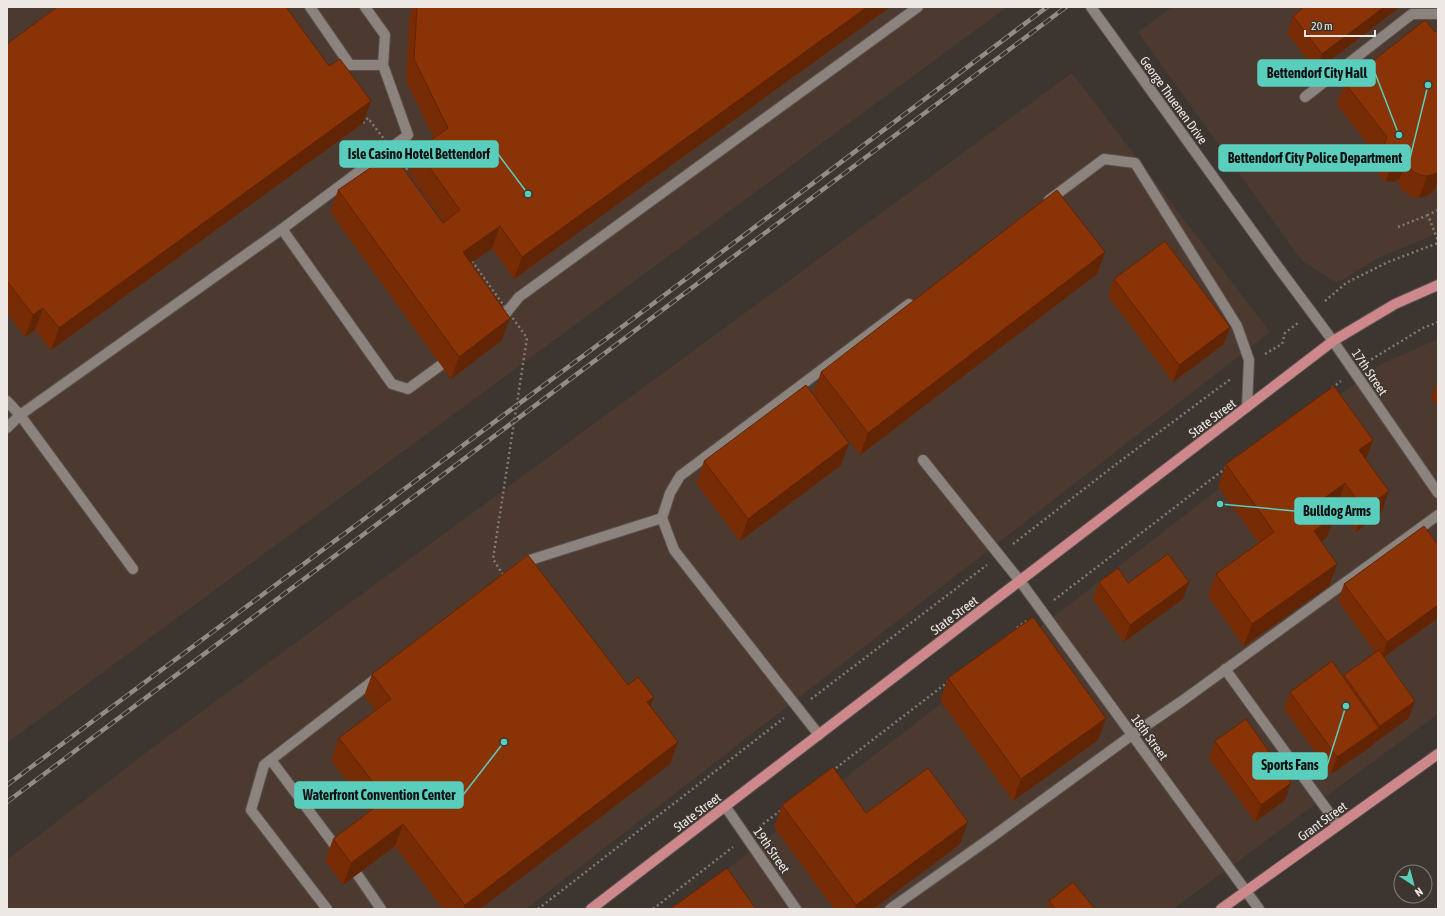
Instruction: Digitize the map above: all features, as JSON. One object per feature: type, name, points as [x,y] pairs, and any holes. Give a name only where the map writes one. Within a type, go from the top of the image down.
[{"type":"main road","name":"State Street","points":[[591,909],[1333,341],[1395,304],[1438,286]]},
{"type":"main road","name":"Grant Street","points":[[1221,909],[1438,754]]},
{"type":"street","points":[[310,7],[350,65],[383,65]]},
{"type":"street","points":[[7,428],[20,415],[282,229],[408,135],[383,65],[384,35],[365,7]]},
{"type":"street","points":[[493,327],[498,324],[519,297],[918,7]]},
{"type":"street","name":"George Thuenen Drive","points":[[1091,7],[1278,267]]},
{"type":"street","points":[[1305,97],[1412,14],[1438,14]]},
{"type":"street","points":[[1041,206],[1104,159],[1135,163],[1237,326],[1249,360],[1247,407]]},
{"type":"street","points":[[282,229],[392,384],[408,389],[441,365]]},
{"type":"street","name":"17th Street","points":[[1278,267],[1333,341],[1438,493]]},
{"type":"street","points":[[818,735],[674,550],[662,518],[670,493],[680,476],[914,300]]},
{"type":"street","points":[[7,401],[20,415],[133,569]]},
{"type":"street","name":"18th Street","points":[[923,460],[1020,581],[1259,909]]},
{"type":"street","points":[[890,909],[1438,515]]},
{"type":"street","points":[[508,577],[530,560],[662,518]]},
{"type":"street","points":[[1225,669],[1338,825]]},
{"type":"street","points":[[327,909],[251,810],[264,765],[384,672]]},
{"type":"street","points":[[271,760],[339,851]]},
{"type":"street","name":"19th Street","points":[[725,806],[796,909]]},
{"type":"street","points":[[357,874],[381,909]]},
{"type":"path","points":[[363,123],[368,118],[409,172]]},
{"type":"path","points":[[1398,227],[1438,210]]},
{"type":"path","points":[[538,909],[1118,462],[1262,355],[1282,344],[1285,334],[1346,283],[1388,262],[1438,242],[1428,215]]},
{"type":"path","points":[[472,262],[527,338],[493,559],[508,577]]},
{"type":"shaded area","points":[[7,7],[1007,7],[7,743]]},
{"type":"shaded area","points":[[1172,7],[1438,7],[1438,233],[1376,259],[1337,283],[1302,261],[1138,32]]},
{"type":"shaded area","points":[[1072,73],[1270,332],[526,909],[7,909],[7,860],[152,748]]},
{"type":"shaded area","points":[[1438,339],[1438,714],[1173,909],[676,909],[1379,365]]},
{"type":"building","points":[[57,7],[286,7],[329,66],[340,59],[371,101],[59,328],[43,308],[33,315],[7,281],[7,44]]},
{"type":"building","points":[[417,7],[867,7],[522,257],[500,226],[463,252],[510,318],[459,357],[338,190],[392,153],[443,223],[460,210],[417,150],[448,128],[414,59]]},
{"type":"building","points":[[1304,7],[1384,7],[1322,54],[1293,16]]},
{"type":"building","points":[[1425,20],[1435,32],[1438,30],[1438,172],[1427,176],[1414,172],[1408,166],[1407,158],[1399,160],[1388,155],[1385,149],[1387,137],[1345,83]]},
{"type":"building","points":[[1057,190],[1105,252],[868,433],[821,372]]},
{"type":"building","points":[[1165,241],[1230,327],[1179,365],[1114,279]]},
{"type":"building","points":[[806,385],[849,443],[748,519],[704,461]]},
{"type":"building","points":[[1334,386],[1373,440],[1359,450],[1389,491],[1364,510],[1345,483],[1323,499],[1335,515],[1314,531],[1337,564],[1252,624],[1216,574],[1274,532],[1226,464]]},
{"type":"building","points":[[1424,526],[1438,545],[1438,605],[1387,642],[1344,584]]},
{"type":"building","points":[[1168,554],[1189,582],[1130,625],[1099,582],[1118,568],[1128,583]]},
{"type":"building","points":[[528,555],[628,685],[638,677],[654,697],[647,702],[678,742],[465,905],[403,824],[351,863],[333,839],[386,799],[339,738],[391,699],[372,674]]},
{"type":"building","points":[[1033,617],[1106,718],[1021,779],[948,678]]},
{"type":"building","points":[[1379,650],[1415,701],[1380,726],[1344,675]]},
{"type":"building","points":[[1332,661],[1379,728],[1337,757],[1290,692]]},
{"type":"building","points":[[1246,719],[1291,783],[1261,805],[1215,741]]},
{"type":"building","points":[[833,767],[866,813],[928,768],[968,822],[856,905],[782,805]]},
{"type":"building","points":[[727,868],[756,909],[670,909]]},
{"type":"building","points":[[1073,882],[1095,909],[1056,909],[1049,901]]},
{"type":"railway","points":[[7,785],[638,315],[1047,7]]},
{"type":"railway","points":[[7,802],[1066,7]]},
{"type":"place","name":"Bettendorf City Police Department","points":[[1428,85]]},
{"type":"place","name":"Bettendorf City Hall","points":[[1399,135]]},
{"type":"place","name":"Isle Casino Hotel Bettendorf","points":[[528,194]]},
{"type":"place","name":"Bulldog Arms","points":[[1220,504]]},
{"type":"place","name":"Sports Fans","points":[[1346,706]]},
{"type":"place","name":"Waterfront Convention Center","points":[[504,742]]}]
